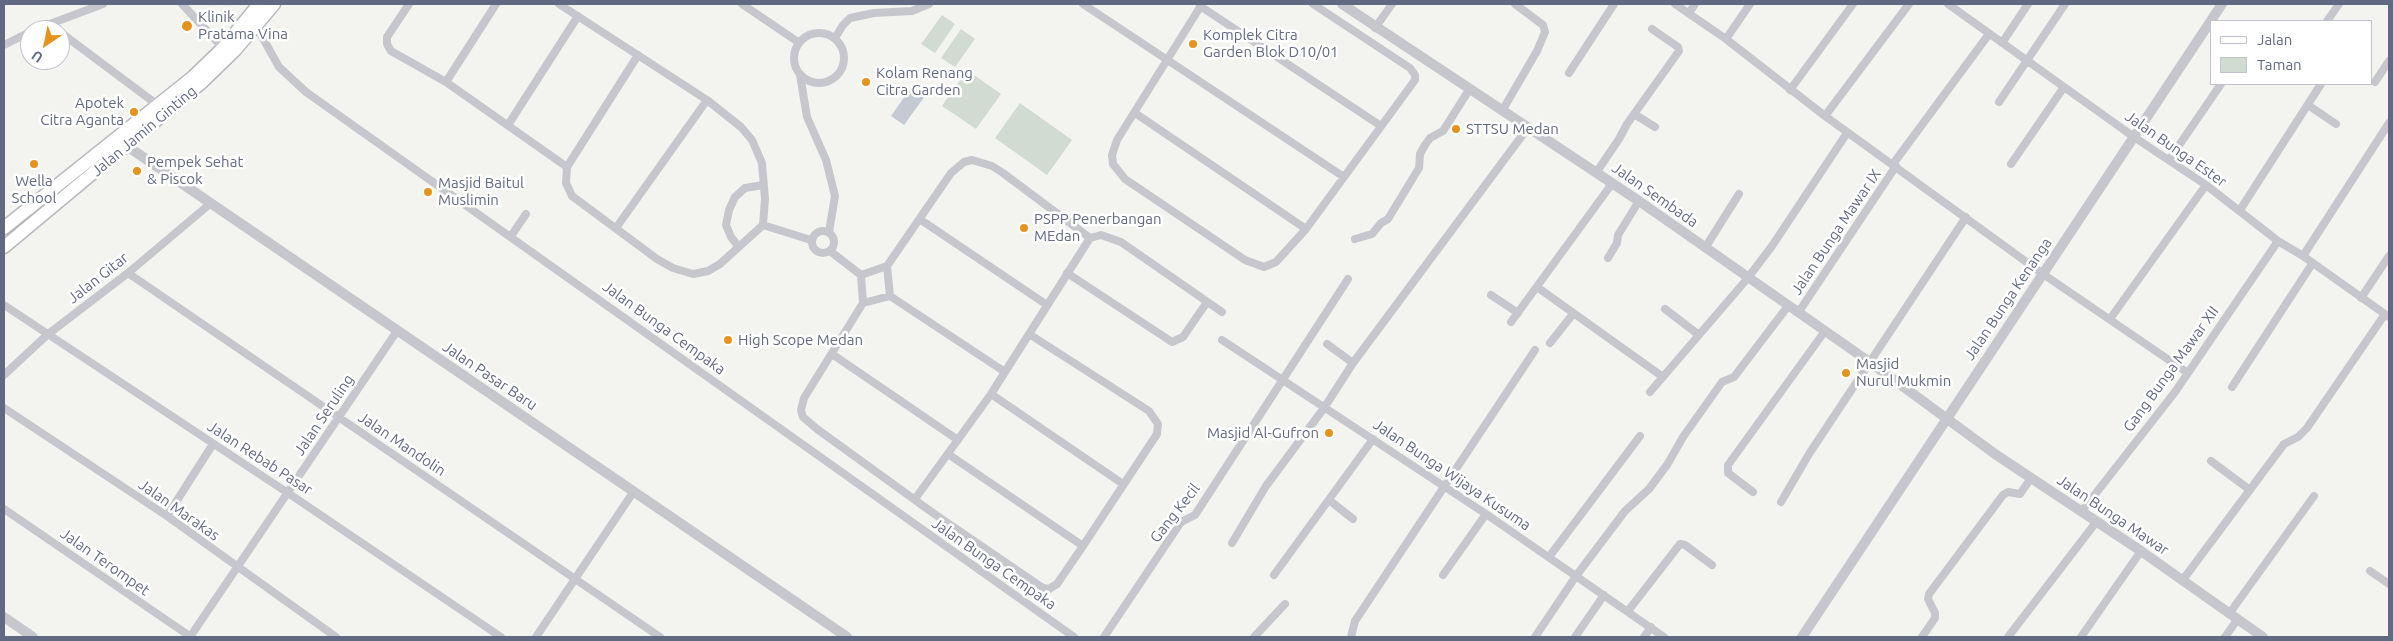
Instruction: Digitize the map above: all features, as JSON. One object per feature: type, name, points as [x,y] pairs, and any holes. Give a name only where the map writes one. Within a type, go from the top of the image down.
[{"type":"main road","name":"Jalan Jamin Ginting","points":[[4,247],[122,142],[222,48],[259,4]]},
{"type":"main road","name":"Jalan Jamin Ginting","points":[[4,228],[201,83],[256,26],[274,4]]},
{"type":"street","points":[[57,20],[103,4]]},
{"type":"street","points":[[182,4],[222,48]]},
{"type":"street","points":[[408,4],[387,37],[387,44],[391,51],[446,82],[567,167]]},
{"type":"street","points":[[446,82],[496,4]]},
{"type":"street","points":[[560,4],[638,55],[706,100],[741,127],[752,140],[762,163],[765,199],[763,225],[720,264],[708,271],[693,274],[673,268],[657,259],[572,196],[566,183],[567,167],[638,55]]},
{"type":"street","points":[[742,4],[798,42]]},
{"type":"street","points":[[905,4],[912,11]]},
{"type":"street","points":[[835,38],[850,18],[874,13],[912,11],[930,4]]},
{"type":"street","points":[[1083,4],[1344,177]]},
{"type":"street","points":[[1313,4],[1410,68],[1415,75],[1413,83],[1306,229],[1276,262],[1270,266],[1258,266],[1118,172],[1112,155],[1117,140],[1135,113],[1166,58],[1201,5],[1381,126]]},
{"type":"street","name":"Jalan Sembada","points":[[1342,4],[1375,28],[1596,173],[1611,185],[1639,201],[1747,279],[1871,363],[1946,418]]},
{"type":"street","points":[[1375,28],[1392,4]]},
{"type":"street","points":[[1502,111],[1537,51],[1545,32],[1543,25],[1516,4]]},
{"type":"street","points":[[1569,73],[1614,4]]},
{"type":"street","points":[[1675,4],[1726,39],[1824,116],[1966,216],[2043,274],[2188,373]]},
{"type":"street","points":[[1689,13],[1695,4]]},
{"type":"street","points":[[1726,39],[1750,4]]},
{"type":"street","points":[[1790,90],[1853,4]]},
{"type":"street","points":[[1824,116],[1909,4]]},
{"type":"street","name":"Jalan Bunga Ester","points":[[1948,4],[2134,137],[2206,185],[2278,241],[2303,256],[2387,315]]},
{"type":"street","points":[[2002,43],[2028,4]]},
{"type":"street","points":[[1999,102],[2065,4]]},
{"type":"street","name":"Jalan Bunga Kenanga","points":[[2214,20],[2222,4]]},
{"type":"street","points":[[2328,20],[2339,4]]},
{"type":"street","points":[[508,125],[578,16]]},
{"type":"street","name":"Jalan Bunga Cempaka","points":[[256,26],[271,56],[296,84],[1074,637]]},
{"type":"street","points":[[1596,173],[1634,114],[1679,50],[1652,29]]},
{"type":"street","points":[[800,75],[809,81],[819,83],[829,81],[838,75],[843,66],[842,46],[835,38],[820,32],[804,37],[798,42],[793,59],[800,75],[807,117],[826,160],[835,196],[829,232],[834,239],[830,251]]},
{"type":"street","name":"Jalan Bunga Kenanga","points":[[1802,637],[2134,137],[2208,33]]},
{"type":"street","name":"Jalan Bunga Mawar IX","points":[[1798,313],[1895,165],[1989,34]]},
{"type":"street","points":[[5,43],[20,36]]},
{"type":"street","points":[[70,39],[159,106]]},
{"type":"street","points":[[2375,82],[2389,61]]},
{"type":"street","points":[[2169,160],[2220,85]]},
{"type":"street","points":[[2240,210],[2320,85]]},
{"type":"street","points":[[2011,164],[2064,87]]},
{"type":"street","points":[[1355,239],[1372,234],[1388,219],[1419,168],[1420,154],[1425,145],[1430,138],[1443,131],[1469,90]]},
{"type":"street","points":[[616,228],[706,100]]},
{"type":"street","points":[[2308,105],[2336,124]]},
{"type":"street","points":[[1135,113],[1306,229]]},
{"type":"street","points":[[1634,114],[1655,127]]},
{"type":"street","points":[[2303,256],[2389,123]]},
{"type":"street","points":[[1232,543],[1266,486],[1324,408],[1353,363],[1527,128]]},
{"type":"street","points":[[1650,392],[1747,279],[1772,246],[1847,132]]},
{"type":"street","name":"Jalan Pasar Baru","points":[[122,142],[397,332],[847,637]]},
{"type":"street","points":[[861,275],[887,266],[921,220],[951,173],[964,162],[972,160],[992,166],[1003,173],[1090,238]]},
{"type":"street","points":[[738,246],[731,237],[726,225],[729,210],[735,197],[745,188],[763,185]]},
{"type":"street","points":[[1511,322],[1611,185]]},
{"type":"street","points":[[2110,319],[2206,185]]},
{"type":"street","points":[[1705,248],[1739,194]]},
{"type":"street","points":[[1608,258],[1617,243],[1618,235],[1639,201]]},
{"type":"street","name":"Jalan Gitar","points":[[4,375],[47,335],[128,273],[211,203]]},
{"type":"street","points":[[511,236],[526,214]]},
{"type":"street","points":[[1780,502],[1809,454],[1871,363],[1966,216]]},
{"type":"street","points":[[921,220],[1046,305]]},
{"type":"street","points":[[763,225],[811,240],[817,252],[830,251],[861,275],[863,303],[804,398],[801,410],[803,417],[914,499],[1045,589],[1052,588],[1057,584],[1157,434],[1156,419],[1149,411],[1029,334]]},
{"type":"street","points":[[811,240],[816,232],[829,232]]},
{"type":"street","points":[[914,499],[991,394],[1090,238],[1102,235],[1121,242],[1222,312]]},
{"type":"street","name":"Gang Bunga Mawar XII","points":[[2082,510],[2188,373],[2278,241]]},
{"type":"street","points":[[2361,298],[2389,256]]},
{"type":"street","points":[[2232,387],[2312,264]]},
{"type":"street","points":[[887,266],[890,296]]},
{"type":"street","points":[[1067,272],[1172,342],[1183,337],[1206,302]]},
{"type":"street","name":"Jalan Mandolin","points":[[128,273],[660,637]]},
{"type":"street","name":"Gang Kecil","points":[[1104,637],[1181,522],[1195,515],[1348,279]]},
{"type":"street","points":[[1537,287],[1572,314],[1663,376]]},
{"type":"street","points":[[863,303],[890,296],[1005,372]]},
{"type":"street","points":[[1491,296],[1518,313]]},
{"type":"street","name":"Jalan Rebab Pasar","points":[[4,305],[288,493],[500,637]]},
{"type":"street","points":[[1535,637],[1576,576],[1625,512],[1649,489],[1724,380],[1734,377],[1788,306]]},
{"type":"street","points":[[1665,309],[1699,336]]},
{"type":"street","points":[[1550,343],[1572,314]]},
{"type":"street","points":[[2182,581],[2284,444],[2298,437],[2307,428],[2387,315]]},
{"type":"street","points":[[1753,492],[1728,473],[1727,467],[1825,331]]},
{"type":"street","name":"Jalan Seruling","points":[[190,637],[397,332]]},
{"type":"street","name":"Jalan Bunga Wijaya Kusuma","points":[[1222,340],[1486,514],[1664,637]]},
{"type":"street","points":[[1327,344],[1353,363]]},
{"type":"street","points":[[1351,637],[1355,620],[1445,488],[1535,350]]},
{"type":"street","points":[[832,354],[958,440]]},
{"type":"street","points":[[991,394],[1124,484]]},
{"type":"street","name":"Jalan Marakas","points":[[4,408],[167,516],[237,568],[336,637]]},
{"type":"street","name":"Jalan Bunga Mawar","points":[[1946,418],[2031,478],[2082,510],[2263,637]]},
{"type":"street","points":[[1549,557],[1640,436]]},
{"type":"street","points":[[1274,575],[1373,439]]},
{"type":"street","points":[[167,516],[214,444]]},
{"type":"street","points":[[948,454],[1083,546]]},
{"type":"street","points":[[2211,461],[2250,490]]},
{"type":"street","points":[[1922,637],[1935,618],[1935,613],[1928,599],[1929,594],[2003,495],[2008,492],[2020,494],[2031,478]]},
{"type":"street","points":[[536,637],[634,491]]},
{"type":"street","points":[[2225,637],[2233,617],[2314,496]]},
{"type":"street","points":[[1329,500],[1353,519]]},
{"type":"street","name":"Jalan Terompet","points":[[4,509],[190,637]]},
{"type":"street","points":[[1443,575],[1486,514]]},
{"type":"street","points":[[2008,637],[2097,521]]},
{"type":"street","points":[[1628,611],[1680,544],[1685,545],[1712,564]]},
{"type":"street","points":[[2081,637],[2141,551]]},
{"type":"street","points":[[2370,571],[2389,584]]},
{"type":"street","points":[[1576,637],[1604,595]]},
{"type":"street","points":[[1254,637],[1285,604]]},
{"type":"street","points":[[4,617],[33,637]]},
{"type":"street","points":[[1644,637],[1651,627]]},
{"type":"green space","points":[[942,15],[955,24],[935,53],[921,44]]},
{"type":"green space","points":[[961,29],[975,39],[955,67],[941,58]]},
{"type":"green space","points":[[967,70],[1001,94],[976,129],[942,106]]},
{"type":"green space","points":[[1020,103],[1072,140],[1047,175],[995,138]]},
{"type":"shaded area","points":[[912,86],[925,96],[904,125],[891,116]]},
{"type":"place","name":"Klinik Pratama Vina","points":[[187,26]]},
{"type":"place","name":"Komplek Citra Garden Blok D10/01","points":[[1193,44]]},
{"type":"place","name":"Kolam Renang Citra Garden","points":[[866,82]]},
{"type":"place","name":"Apotek Citra Aganta","points":[[134,112]]},
{"type":"place","name":"STTSU Medan","points":[[1456,129]]},
{"type":"place","name":"Wella School","points":[[34,164]]},
{"type":"place","name":"Pempek Sehat & Piscok","points":[[137,171]]},
{"type":"place","name":"Masjid Baitul Muslimin","points":[[428,192]]},
{"type":"place","name":"PSPP Penerbangan MEdan","points":[[1024,228]]},
{"type":"place","name":"High Scope Medan","points":[[728,340]]},
{"type":"place","name":"Masjid Nurul Mukmin","points":[[1846,373]]},
{"type":"place","name":"Masjid Al-Gufron","points":[[1329,433]]}]
